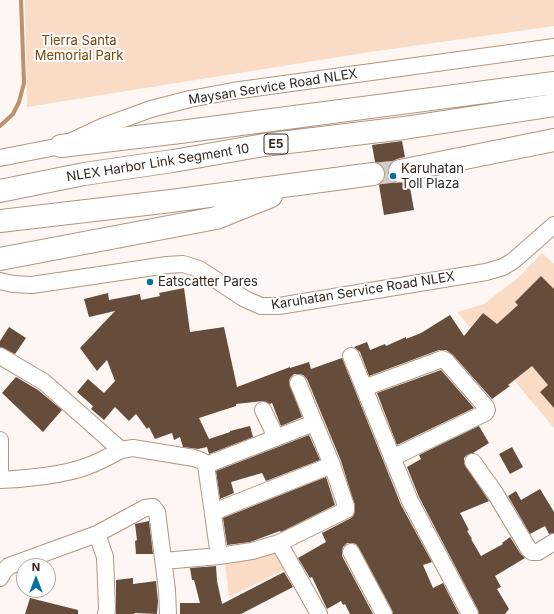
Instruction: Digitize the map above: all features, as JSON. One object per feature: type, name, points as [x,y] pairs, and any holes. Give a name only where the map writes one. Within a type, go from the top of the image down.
[{"type":"highway","points":[[61,146],[554,83]]},
{"type":"highway","name":"NLEX Harbor Link Segment 10","points":[[0,191],[84,174],[264,146],[404,128],[554,105]]},
{"type":"highway","points":[[400,171],[554,140]]},
{"type":"highway","points":[[0,221],[298,185],[373,174]]},
{"type":"highway","points":[[0,259],[216,218],[298,185]]},
{"type":"street","name":"Maysan Service Road NLEX","points":[[0,158],[61,146],[104,126],[152,109],[190,99],[233,91],[554,47]]},
{"type":"street","name":"Karuhatan Service Road NLEX","points":[[0,281],[13,284],[32,285],[167,265],[183,264],[199,269],[245,299],[261,306],[280,306],[486,272],[503,267],[513,261],[554,225]]},
{"type":"street","points":[[0,356],[44,382],[121,450]]},
{"type":"street","points":[[350,356],[410,501],[470,614]]},
{"type":"street","points":[[364,388],[442,359],[446,361],[486,407],[487,410],[485,413],[392,458]]},
{"type":"street","points":[[164,561],[219,556],[252,551],[279,543],[346,510],[332,465],[298,383]]},
{"type":"street","points":[[262,410],[276,437]]},
{"type":"street","points":[[206,465],[314,423]]},
{"type":"street","points":[[0,440],[0,480],[17,480],[75,471],[89,466],[121,450],[134,448],[202,460],[206,465],[219,556]]},
{"type":"street","points":[[473,462],[495,493],[528,548],[532,552],[538,552],[554,542]]},
{"type":"street","points":[[213,512],[332,465]]},
{"type":"street","points":[[0,578],[9,566],[97,534],[145,508],[153,507],[157,512],[164,561],[168,614]]},
{"type":"street","points":[[97,534],[105,557],[106,614]]},
{"type":"street","points":[[279,543],[319,614]]},
{"type":"street","points":[[351,552],[384,614]]},
{"type":"green space","name":"Tierra Santa Memorial Park","points":[[25,0],[554,0],[554,26],[370,52],[27,107]]},
{"type":"green space","points":[[542,253],[554,264],[554,428],[457,312],[484,304],[519,277]]},
{"type":"green space","points":[[279,552],[286,569],[229,597],[225,563]]},
{"type":"building","name":"Karuhatan Toll Plaza","points":[[402,141],[405,157],[391,162],[388,167],[388,173],[390,179],[396,183],[409,182],[414,210],[384,215],[379,185],[384,179],[385,172],[383,166],[375,162],[372,145]]},
{"type":"building","points":[[541,276],[554,289],[554,408],[540,392],[548,385],[532,366],[508,385],[510,386],[492,399],[453,355],[446,350],[439,350],[369,376],[360,352],[354,347],[367,342],[370,350],[385,344],[386,346],[406,337],[406,339],[421,333],[450,315],[464,336],[483,313],[497,324],[518,305],[515,302]]},
{"type":"building","points":[[184,288],[190,332],[224,327],[237,387],[290,367],[309,362],[311,369],[342,358],[401,505],[432,562],[423,565],[433,588],[443,583],[459,614],[393,614],[359,548],[356,544],[352,543],[347,543],[343,547],[342,556],[373,614],[350,614],[345,604],[343,605],[341,601],[327,609],[312,577],[310,578],[298,558],[326,542],[322,533],[351,518],[354,515],[355,506],[341,461],[307,379],[303,375],[294,374],[290,378],[289,382],[302,417],[281,426],[272,403],[270,404],[263,401],[236,404],[236,406],[199,418],[209,439],[230,431],[250,426],[253,437],[209,454],[207,447],[198,449],[183,447],[180,437],[174,440],[172,433],[155,439],[149,427],[147,429],[136,414],[129,421],[115,407],[104,420],[91,409],[93,406],[77,392],[88,379],[104,393],[115,381],[107,360],[97,371],[80,348],[115,311],[89,317],[84,299],[108,293],[109,300],[140,294],[141,300],[160,296],[159,293]]},
{"type":"building","points":[[9,327],[26,338],[15,354],[0,347],[0,341]]},
{"type":"building","points":[[441,370],[474,408],[397,445],[377,393]]},
{"type":"building","points":[[16,377],[38,390],[62,410],[43,432],[2,393]]},
{"type":"building","points":[[479,426],[489,443],[467,455],[464,458],[464,463],[489,501],[460,513],[469,530],[467,531],[481,556],[503,544],[502,543],[510,537],[525,558],[495,576],[501,587],[497,589],[509,609],[505,614],[479,614],[419,497],[407,467],[421,459],[419,455]]},
{"type":"building","points":[[309,435],[320,460],[266,481],[262,473],[231,482],[234,493],[220,499],[216,471]]},
{"type":"building","points":[[512,447],[523,467],[510,474],[499,454]]},
{"type":"building","points":[[326,477],[335,505],[281,532],[280,531],[250,542],[227,545],[223,518]]},
{"type":"building","points":[[540,489],[554,512],[554,533],[549,534],[545,526],[530,534],[508,496],[516,491],[521,500]]},
{"type":"building","points":[[149,521],[153,554],[136,554],[135,541],[137,540],[135,524]]},
{"type":"building","points":[[216,566],[217,581],[222,604],[284,572],[293,587],[241,614],[180,614],[180,603],[200,603],[194,580],[192,580],[190,568]]},
{"type":"building","points":[[133,578],[133,584],[156,581],[158,601],[157,614],[116,614],[116,580]]},
{"type":"building","points":[[30,598],[78,610],[78,614],[25,614]]},
{"type":"waterway","points":[[0,126],[13,114],[19,102],[24,83],[21,0]]},
{"type":"tunnel","points":[[373,174],[400,171]]},
{"type":"place","name":"Karuhatan Toll Plaza","points":[[393,176]]},
{"type":"place","name":"Eatscatter Pares","points":[[150,282]]}]
